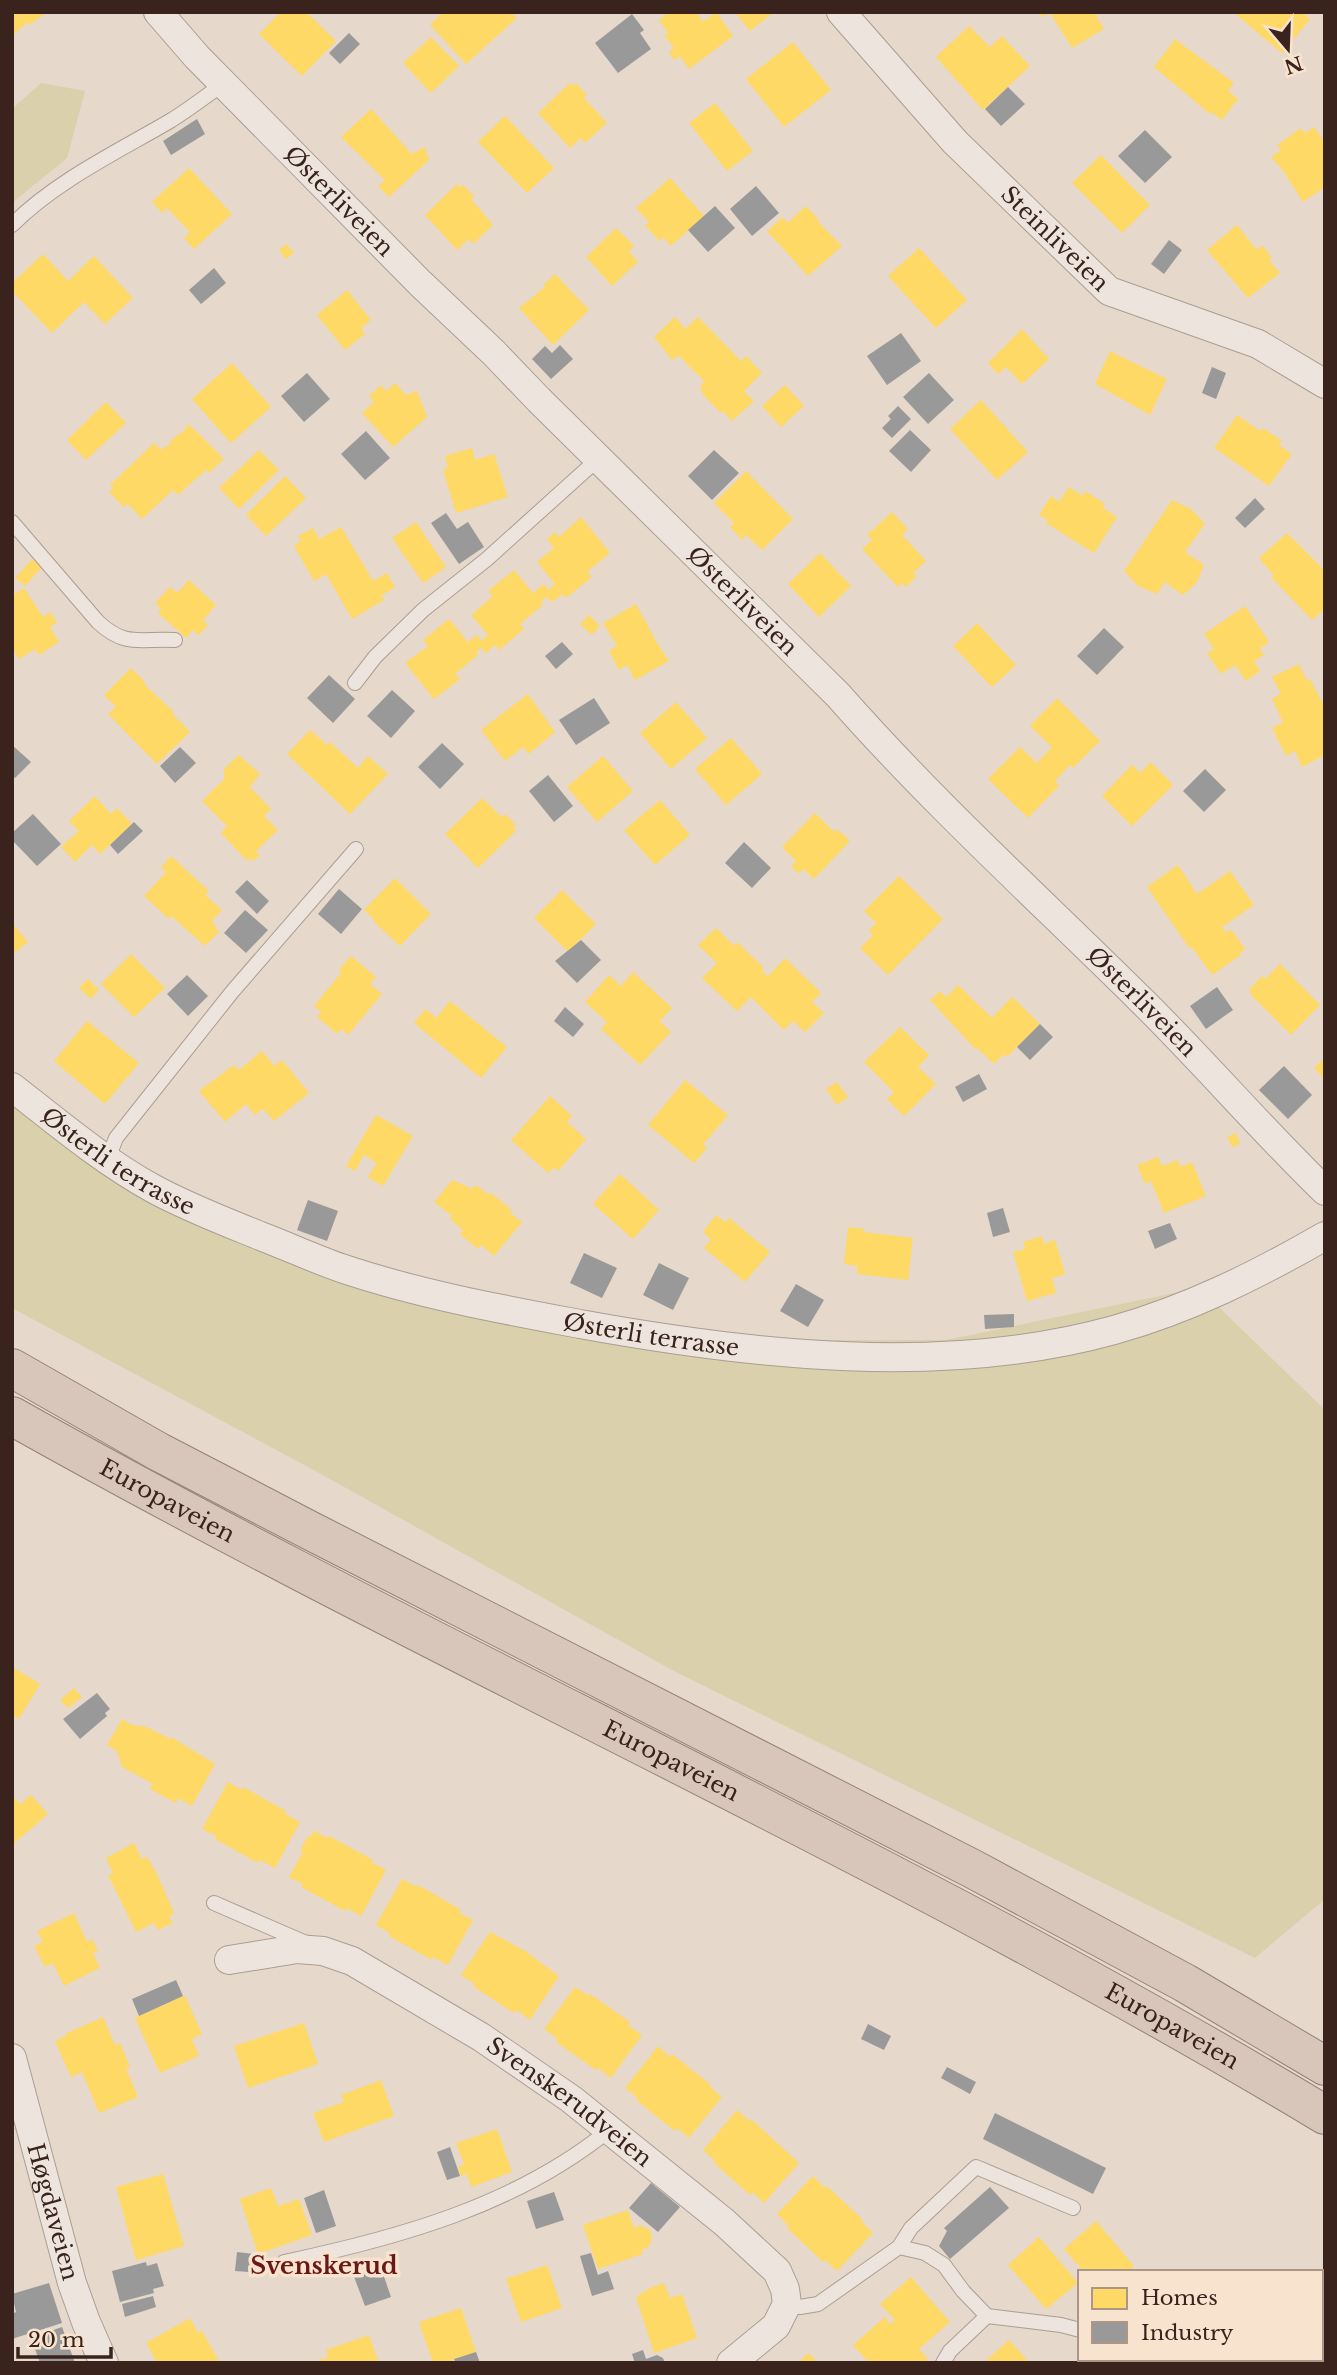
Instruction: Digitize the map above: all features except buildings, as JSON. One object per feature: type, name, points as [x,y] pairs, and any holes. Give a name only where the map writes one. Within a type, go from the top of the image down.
[{"type":"highway","name":"Europaveien","points":[[12,1368],[148,1446],[985,1876],[1185,1983],[1325,2066]]},
{"type":"highway","name":"Europaveien","points":[[12,1416],[134,1485],[280,1562],[955,1907],[1164,2020],[1325,2115]]},
{"type":"street","name":"Østerliveien","points":[[159,12],[223,84],[838,695],[875,738],[929,793],[1156,1015],[1325,1191]]},
{"type":"street","name":"Steinliveien","points":[[841,12],[954,142],[1108,291],[1258,344],[1325,384]]},
{"type":"street","name":"Østerli terrasse","points":[[12,1087],[70,1133],[154,1188],[213,1217],[340,1268],[472,1303],[656,1338],[795,1354],[886,1357],[982,1353],[1027,1348],[1112,1330],[1189,1306],[1262,1272],[1325,1236]]},
{"type":"street","name":"Svenskerudveien","points":[[229,1960],[297,1949],[323,1951],[352,1961],[481,2036],[571,2099],[724,2222],[777,2271],[785,2289],[787,2304]]},
{"type":"street","name":"Høgdaveien","points":[[12,2058],[72,2283],[104,2363]]},
{"type":"street","points":[[731,2363],[776,2326],[787,2304]]},
{"type":"lane","points":[[12,225],[23,214],[88,168],[173,119],[223,84]]},
{"type":"lane","points":[[355,683],[376,657],[423,610],[487,559],[598,459]]},
{"type":"lane","points":[[12,522],[112,635],[127,640],[175,640]]},
{"type":"lane","points":[[108,1159],[116,1138],[232,992],[356,849]]},
{"type":"lane","points":[[214,1903],[323,1951]]},
{"type":"lane","points":[[284,2262],[343,2248],[455,2215],[522,2187],[552,2171],[609,2130]]},
{"type":"lane","points":[[787,2304],[800,2307],[818,2304],[899,2247],[911,2228],[976,2167],[1073,2208]]},
{"type":"lane","points":[[899,2247],[925,2253],[944,2265],[963,2291],[987,2315],[1078,2329]]},
{"type":"lane","points":[[943,2363],[950,2351],[987,2315]]},
{"type":"shaded area","points":[[41,83],[85,91],[67,158],[12,203],[12,109]]},
{"type":"shaded area","points":[[12,1081],[74,1139],[332,1262],[726,1340],[946,1340],[1199,1288],[1325,1410],[1325,1899],[1255,1958],[674,1671],[321,1474],[12,1308]]},
{"type":"district","name":"Svenskerud","points":[[324,2266]]}]
